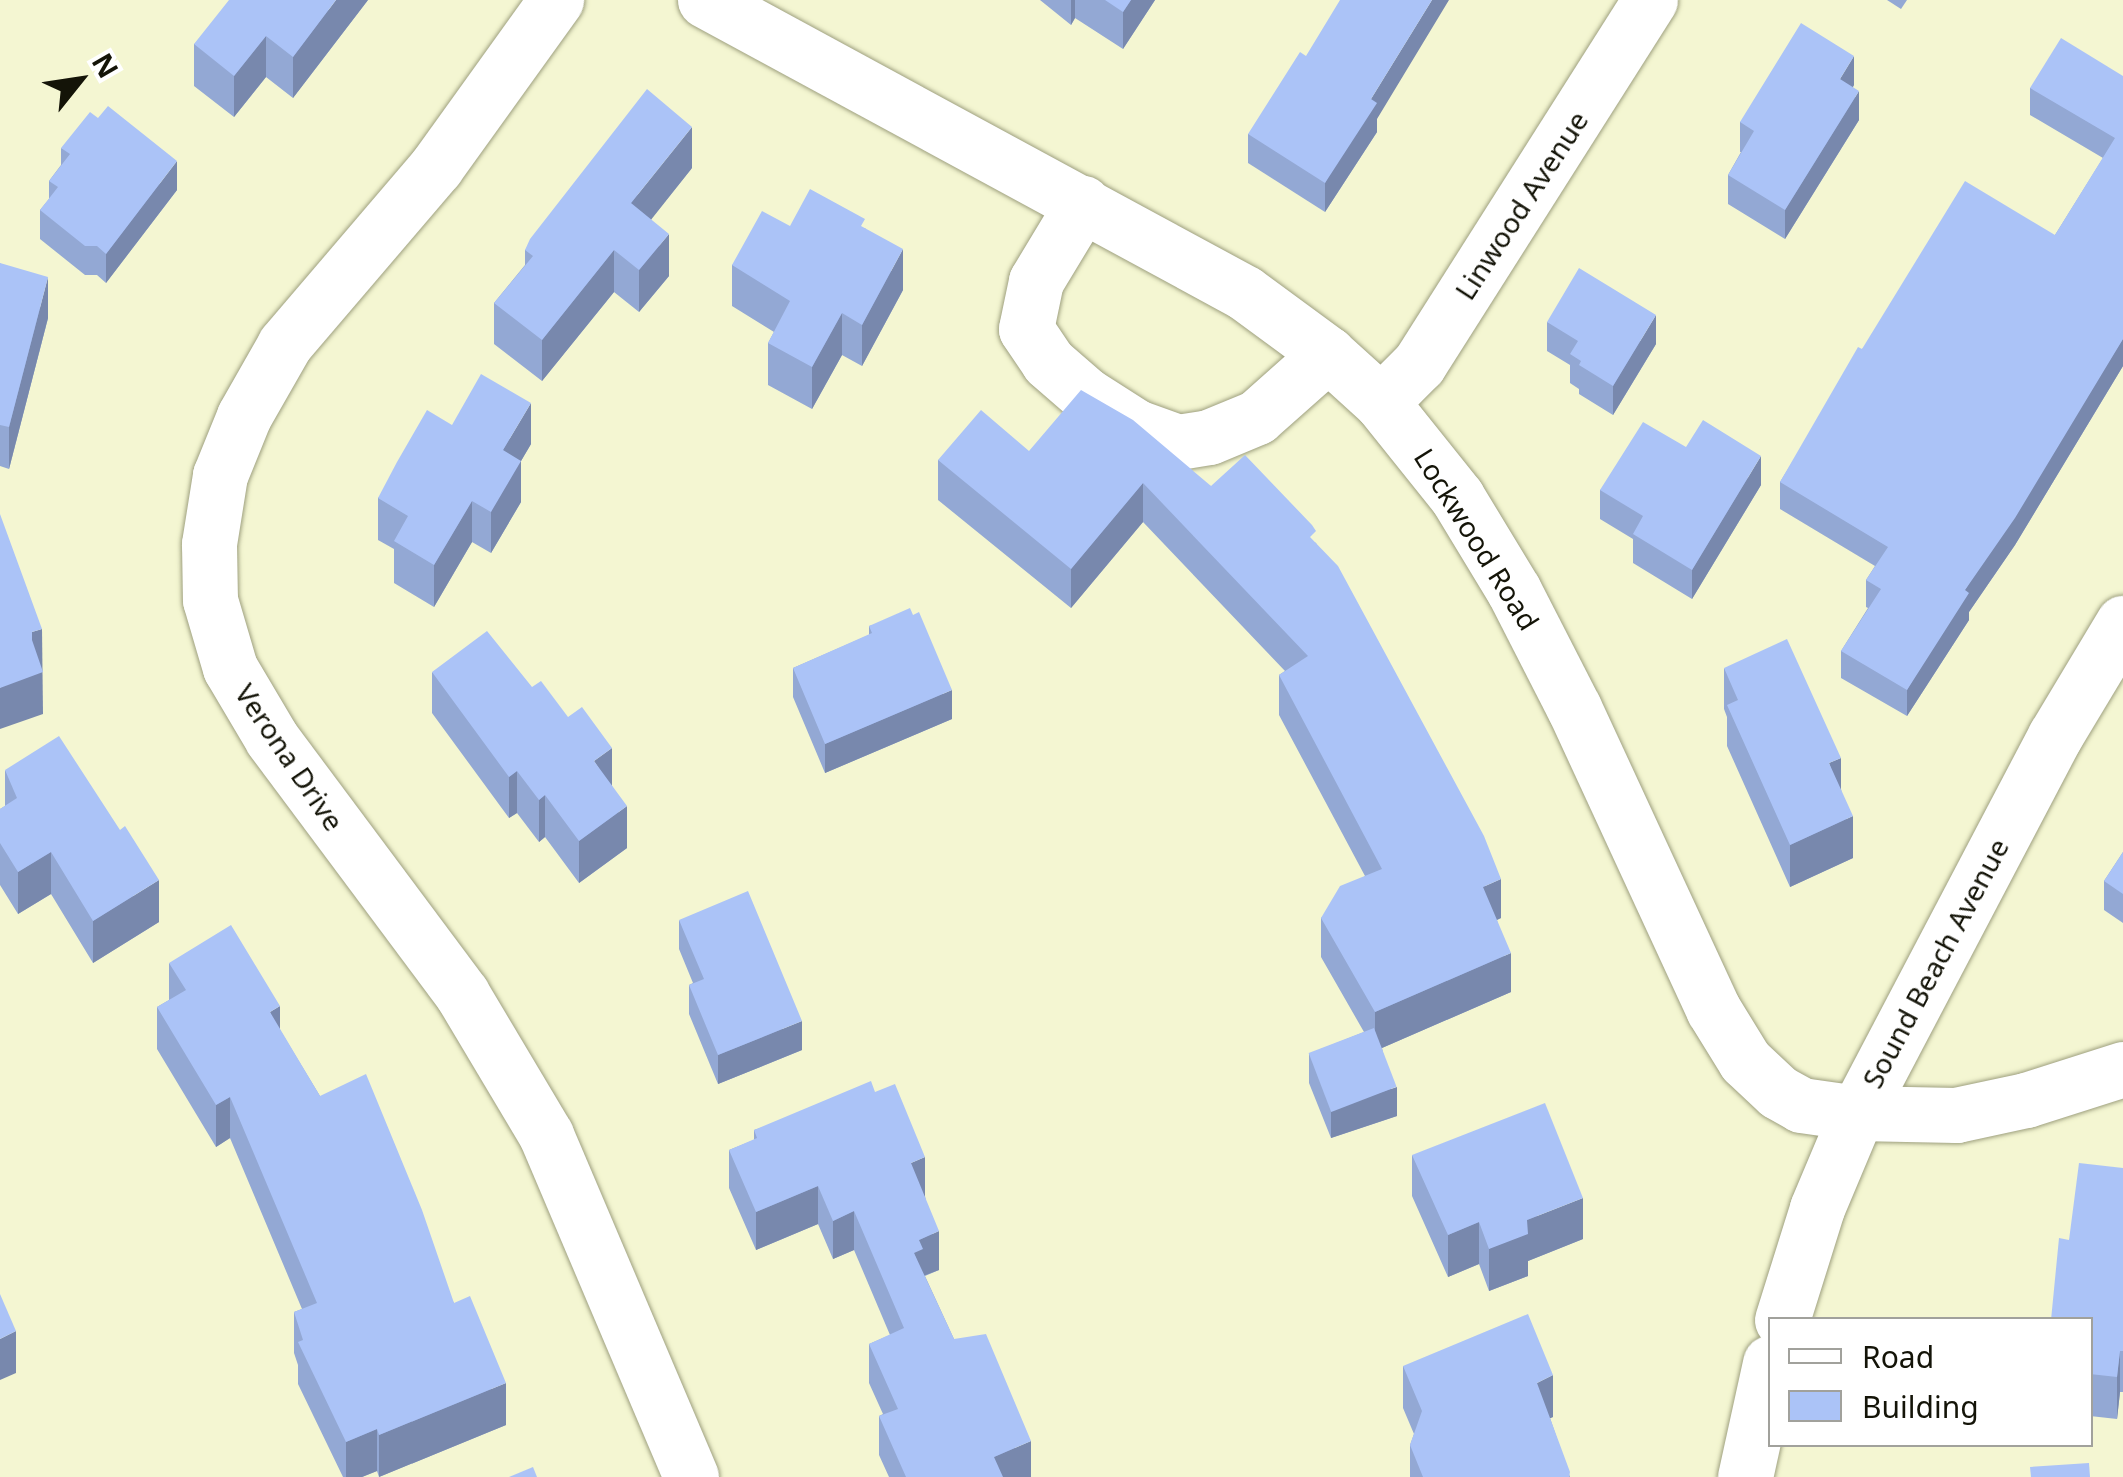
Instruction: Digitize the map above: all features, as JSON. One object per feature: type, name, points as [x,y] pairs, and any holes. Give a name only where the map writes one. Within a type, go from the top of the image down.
[{"type":"street","name":"Verona Drive","points":[[556,0],[436,166],[286,344],[244,416],[220,475],[208,544],[210,600],[230,668],[272,739],[462,994],[546,1135],[691,1477]]},
{"type":"street","name":"Lockwood Road","points":[[705,0],[1245,293],[1328,354],[1381,402],[1457,497],[1541,640],[1734,1047],[1757,1075],[1800,1105],[1857,1113],[1956,1115],[2026,1100],[2123,1068]]},
{"type":"street","name":"Linwood Avenue","points":[[1381,402],[1420,364],[1650,0]]},
{"type":"street","points":[[1083,204],[1036,281],[1026,329],[1048,362],[1136,427],[1178,442],[1208,438],[1257,417],[1328,354]]},
{"type":"street","name":"Sound Beach Avenue","points":[[1783,1317],[1817,1208],[1857,1113],[2055,736],[2123,623]]},
{"type":"street","points":[[1745,1477],[1768,1372]]},
{"type":"building","points":[[229,0],[336,0],[293,57],[266,36],[234,76],[194,44]]},
{"type":"building","points":[[1105,0],[1131,0],[1123,12]]},
{"type":"building","points":[[1340,0],[1432,0],[1371,99],[1377,103],[1325,183],[1248,134],[1300,52],[1306,56]]},
{"type":"building","points":[[1801,23],[1854,56],[1840,79],[1859,91],[1785,210],[1728,175],[1754,131],[1740,122]]},
{"type":"building","points":[[2061,38],[2123,76],[2123,339],[2015,518],[1965,590],[1969,593],[1907,690],[1841,651],[1881,589],[1866,580],[1888,547],[1780,482],[1858,347],[1862,349],[1965,181],[2055,235],[2115,138],[2030,88]]},
{"type":"building","points":[[647,89],[692,127],[631,203],[669,234],[639,270],[614,250],[542,340],[494,303],[533,256],[525,250],[530,239]]},
{"type":"building","points":[[108,106],[177,161],[106,254],[97,246],[85,246],[40,210],[58,187],[49,181],[70,154],[61,148],[90,112],[98,118]]},
{"type":"building","points":[[810,189],[865,219],[861,226],[903,249],[862,325],[842,313],[812,367],[768,343],[790,301],[732,265],[762,211],[790,226]]},
{"type":"building","points":[[0,263],[48,277],[9,427],[0,425]]},
{"type":"building","points":[[1579,268],[1656,315],[1613,386],[1579,365],[1581,361],[1570,354],[1578,341],[1547,322]]},
{"type":"building","points":[[481,374],[531,403],[503,450],[521,461],[491,512],[472,501],[434,565],[394,541],[408,516],[378,498],[427,410],[452,425]]},
{"type":"building","points":[[1081,390],[1133,420],[1211,486],[1245,455],[1312,525],[1316,531],[1310,537],[1338,566],[1484,836],[1501,879],[1483,887],[1511,953],[1375,1012],[1321,918],[1340,886],[1382,869],[1279,675],[1308,656],[1143,483],[1071,569],[938,460],[981,410],[1029,451]]},
{"type":"building","points":[[1703,420],[1761,456],[1692,570],[1633,534],[1643,516],[1600,490],[1643,422],[1686,447]]},
{"type":"building","points":[[0,514],[42,629],[32,632],[32,640],[43,672],[0,688]]},
{"type":"building","points":[[910,608],[913,615],[919,612],[952,690],[825,744],[793,668],[872,633],[869,626]]},
{"type":"building","points":[[487,631],[532,687],[541,681],[568,717],[582,707],[612,748],[594,761],[627,806],[579,841],[545,795],[539,800],[517,771],[509,777],[432,672]]},
{"type":"building","points":[[1787,639],[1841,758],[1829,763],[1853,816],[1790,845],[1727,705],[1738,700],[1724,668]]},
{"type":"building","points":[[59,736],[120,830],[125,826],[159,880],[93,921],[51,852],[18,872],[0,843],[0,809],[17,798],[5,770]]},
{"type":"building","points":[[2123,852],[2123,894],[2104,881]]},
{"type":"building","points":[[748,891],[802,1021],[718,1055],[689,985],[704,979],[679,920]]},
{"type":"building","points":[[231,925],[280,1006],[270,1012],[320,1096],[366,1074],[422,1210],[454,1303],[470,1296],[506,1383],[379,1435],[377,1429],[346,1442],[298,1342],[303,1340],[294,1312],[317,1303],[230,1097],[216,1105],[157,1007],[186,990],[169,963]]},
{"type":"building","points":[[1374,1028],[1397,1087],[1331,1112],[1309,1053]]},
{"type":"building","points":[[871,1081],[875,1092],[895,1084],[925,1157],[911,1163],[939,1231],[919,1240],[923,1249],[914,1253],[954,1339],[986,1334],[1031,1441],[994,1457],[1003,1477],[906,1477],[879,1416],[898,1409],[869,1344],[904,1328],[854,1211],[833,1221],[818,1186],[756,1212],[729,1150],[757,1138],[754,1130]]},
{"type":"building","points":[[1545,1103],[1583,1198],[1527,1220],[1528,1234],[1489,1249],[1479,1222],[1448,1235],[1412,1155]]},
{"type":"building","points":[[2079,1163],[2123,1168],[2123,1351],[2117,1377],[2093,1374],[2093,1317],[2051,1317],[2059,1238],[2069,1240]]},
{"type":"building","points":[[0,1294],[16,1331],[0,1339]]},
{"type":"building","points":[[1528,1314],[1553,1375],[1537,1383],[1569,1477],[1423,1477],[1410,1445],[1422,1411],[1403,1366]]},
{"type":"building","points":[[2089,1463],[2090,1477],[2031,1477],[2030,1467]]},
{"type":"building","points":[[533,1467],[537,1477],[509,1477]]}]
